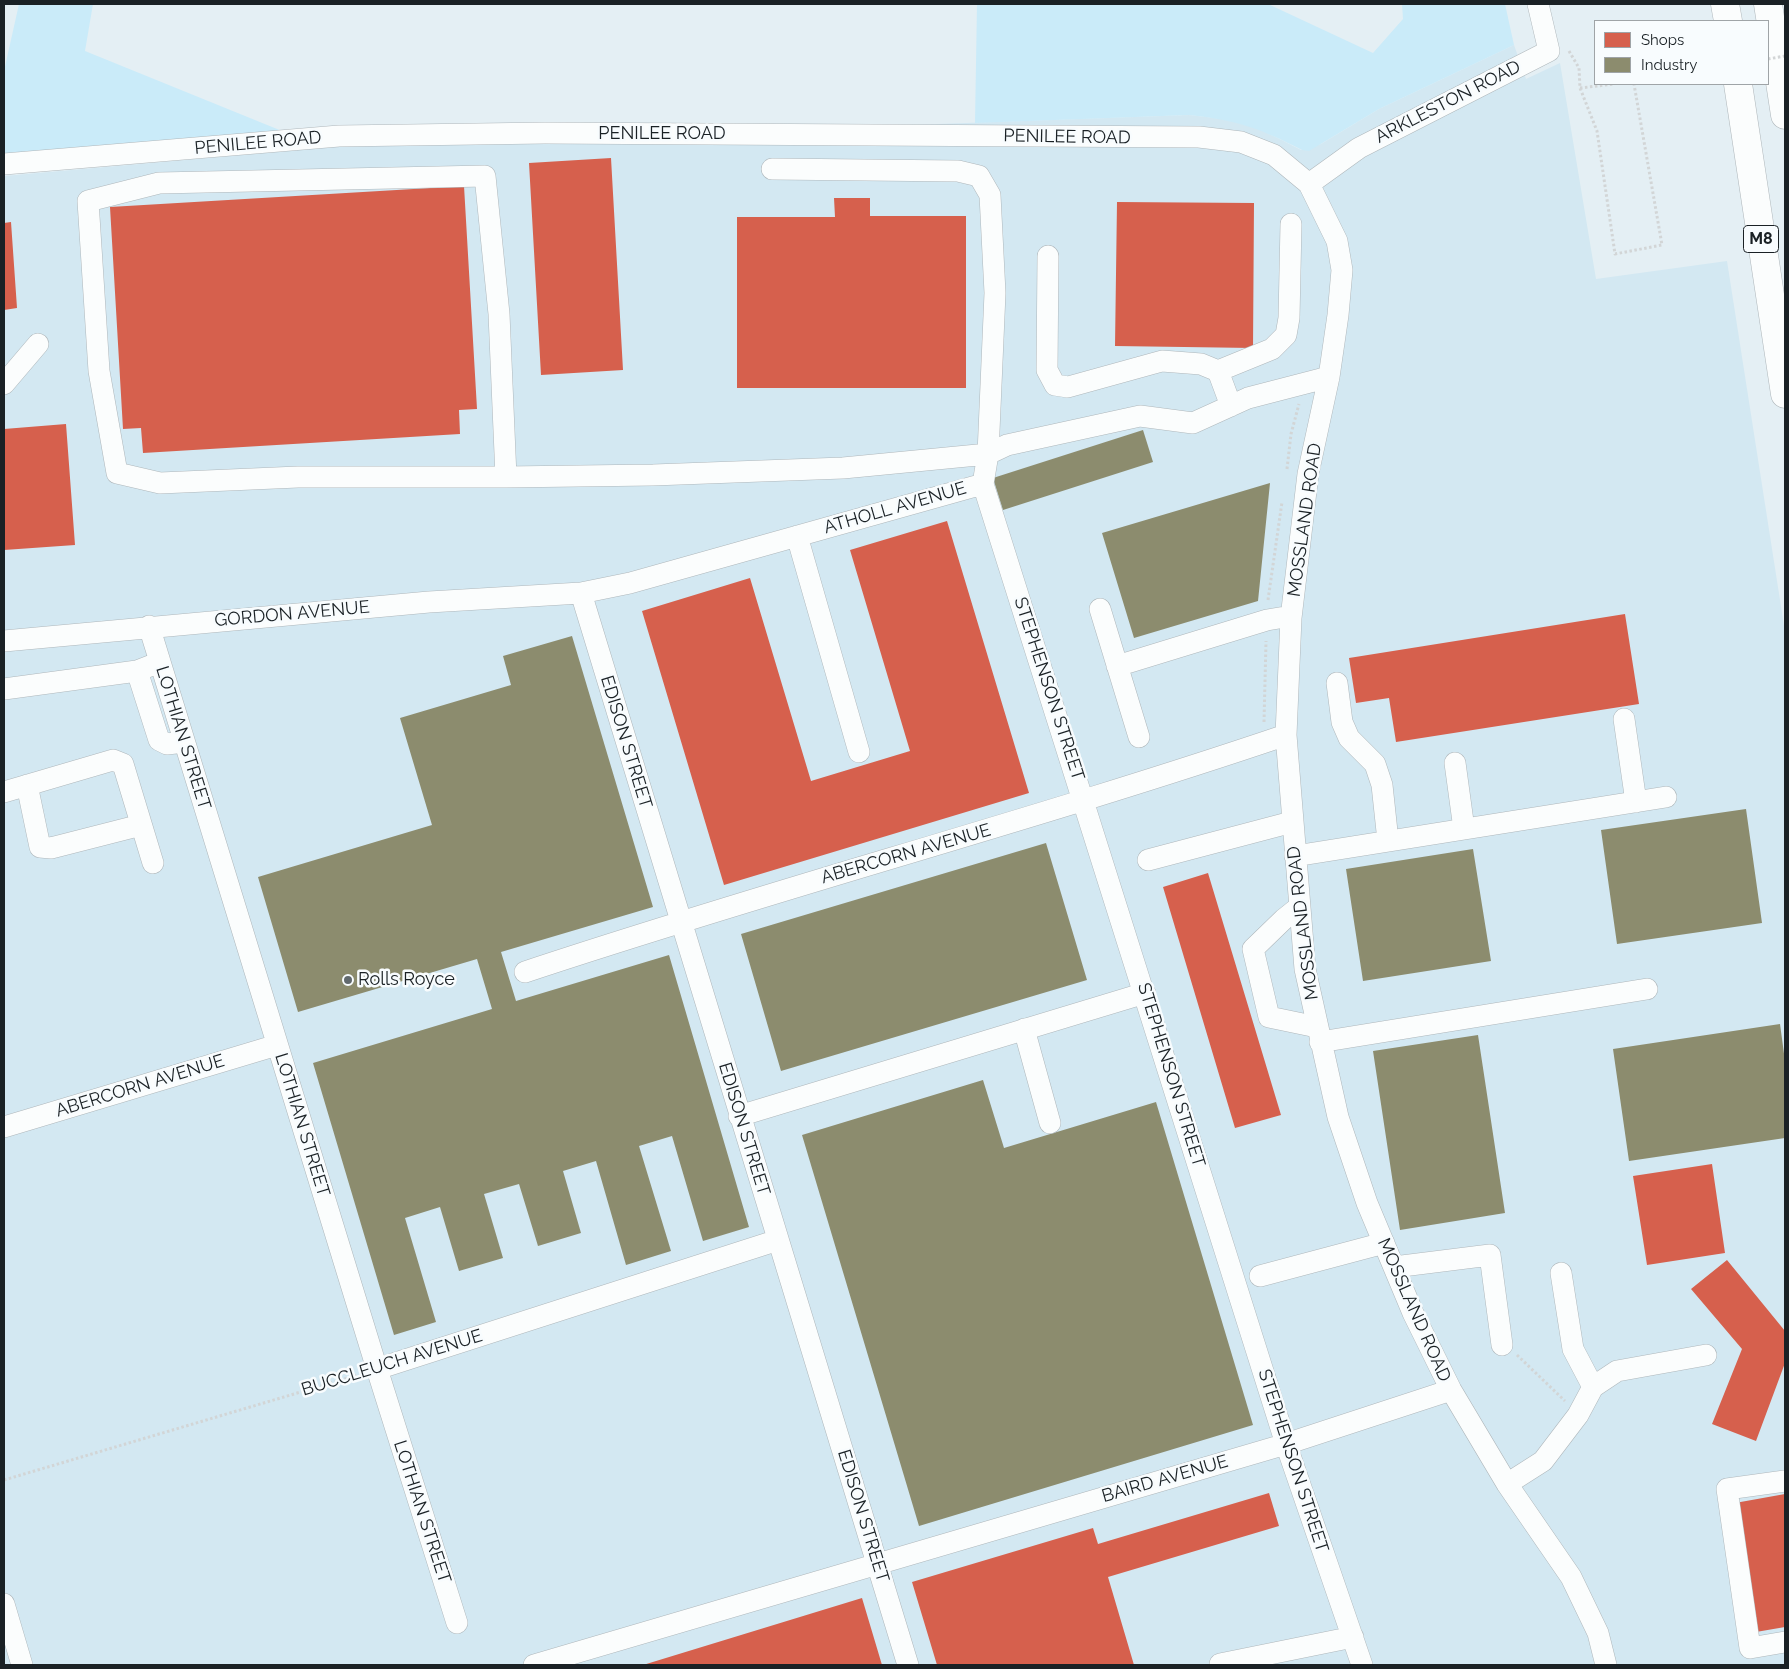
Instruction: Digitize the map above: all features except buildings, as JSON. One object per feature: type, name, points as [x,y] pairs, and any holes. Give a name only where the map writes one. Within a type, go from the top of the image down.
[{"type":"highway","points":[[1725,4],[1728,20]]},
{"type":"highway","points":[[1768,4],[1785,115]]},
{"type":"highway","name":"M8","points":[[1738,85],[1785,394]]},
{"type":"street","points":[[1538,4],[1549,51]]},
{"type":"street","name":"ARKLESTON ROAD","points":[[1309,184],[1359,148],[1549,51]]},
{"type":"street","name":"PENILEE ROAD","points":[[4,164],[339,136],[545,133],[1199,138],[1241,142],[1274,155],[1309,184]]},
{"type":"street","name":"ATHOLL AVENUE","points":[[581,593],[630,583],[983,484],[988,454],[995,293],[990,195],[979,176],[958,171],[772,169]]},
{"type":"street","points":[[506,477],[499,314],[485,176],[159,183],[88,201],[99,371],[117,473],[160,483],[298,477],[506,477],[653,475],[843,468],[988,454],[1007,445],[1140,416],[1193,423],[1248,398],[1329,377]]},
{"type":"street","name":"MOSSLAND ROAD","points":[[1309,184],[1337,241],[1342,270],[1329,377],[1308,474],[1291,616],[1286,734],[1305,969],[1338,1117],[1367,1203],[1413,1313],[1451,1390],[1507,1484],[1571,1578],[1598,1632],[1606,1665]]},
{"type":"street","points":[[1048,256],[1047,370],[1055,385],[1068,387],[1162,361],[1201,364],[1218,371],[1272,349],[1286,335],[1289,318],[1291,224]]},
{"type":"street","points":[[4,384],[38,344]]},
{"type":"street","points":[[1218,371],[1231,406]]},
{"type":"street","name":"STEPHENSON STREET","points":[[983,484],[1085,801],[1286,1444],[1362,1665]]},
{"type":"street","points":[[797,536],[859,752]]},
{"type":"street","name":"GORDON AVENUE","points":[[4,641],[149,626],[435,601],[581,593]]},
{"type":"street","name":"EDISON STREET","points":[[581,593],[679,920],[908,1665]]},
{"type":"street","points":[[1100,609],[1139,738]]},
{"type":"street","points":[[1118,666],[1267,620],[1291,616]]},
{"type":"street","name":"LOTHIAN STREET","points":[[149,626],[457,1623]]},
{"type":"street","points":[[4,689],[137,671],[160,662]]},
{"type":"street","points":[[137,671],[159,740],[167,744],[184,742]]},
{"type":"street","points":[[1337,683],[1342,722],[1345,730],[1349,738],[1375,764],[1382,785],[1388,841]]},
{"type":"street","points":[[1624,719],[1636,802]]},
{"type":"street","name":"ABERCORN AVENUE","points":[[525,972],[679,920],[1085,801],[1286,734]]},
{"type":"street","points":[[4,792],[113,760],[123,764],[153,863]]},
{"type":"street","points":[[1455,763],[1464,829]]},
{"type":"street","points":[[27,785],[40,847],[51,848],[141,825]]},
{"type":"street","points":[[1295,856],[1666,797]]},
{"type":"street","points":[[1148,860],[1292,822]]},
{"type":"street","points":[[1299,907],[1253,949],[1269,1017],[1319,1035],[1647,989]]},
{"type":"street","points":[[739,1116],[1145,993]]},
{"type":"street","points":[[1024,1029],[1050,1122]]},
{"type":"street","name":"ABERCORN AVENUE","points":[[4,1127],[277,1045]]},
{"type":"street","name":"BUCCLEUCH AVENUE","points":[[377,1369],[778,1240]]},
{"type":"street","points":[[1260,1276],[1384,1243]]},
{"type":"street","points":[[1394,1266],[1490,1255],[1502,1345]]},
{"type":"street","points":[[1561,1274],[1573,1349],[1592,1387]]},
{"type":"street","points":[[1507,1484],[1543,1461],[1578,1415],[1592,1387],[1618,1371],[1706,1355]]},
{"type":"street","name":"BAIRD AVENUE","points":[[534,1665],[1286,1444],[1451,1390]]},
{"type":"street","points":[[1785,1481],[1727,1489],[1750,1648],[1785,1647]]},
{"type":"street","points":[[4,1604],[22,1665]]},
{"type":"street","points":[[1220,1664],[1352,1637]]},
{"type":"path","points":[[1549,51],[1569,52],[1579,68],[1580,88],[1597,131],[1615,254],[1662,244],[1634,85]]},
{"type":"path","points":[[1769,59],[1785,56]]},
{"type":"path","points":[[1580,88],[1606,85]]},
{"type":"path","points":[[1286,471],[1291,434],[1304,384]]},
{"type":"path","points":[[1265,742],[1269,591],[1283,499]]},
{"type":"path","points":[[1502,1345],[1527,1363],[1578,1415]]},
{"type":"path","name":"BUCCLEUCH AVENUE","points":[[4,1480],[377,1369]]},
{"type":"shaded area","points":[[19,4],[93,4],[85,51],[282,131],[4,155],[4,71]]},
{"type":"shaded area","points":[[977,4],[1268,4],[1373,53],[1403,19],[1402,4],[1505,4],[1514,45],[1379,109],[1309,151],[1302,150],[1273,136],[1234,122],[1189,115],[975,123]]},
{"type":"shaded area","points":[[1514,45],[1526,79],[1560,63],[1596,279],[1727,261],[1785,632],[1785,1665],[4,1665],[4,176],[355,145],[1189,115],[1224,119],[1260,129],[1301,150],[1321,144],[1379,109]]},
{"type":"place","name":"Rolls Royce","points":[[348,980]]}]
